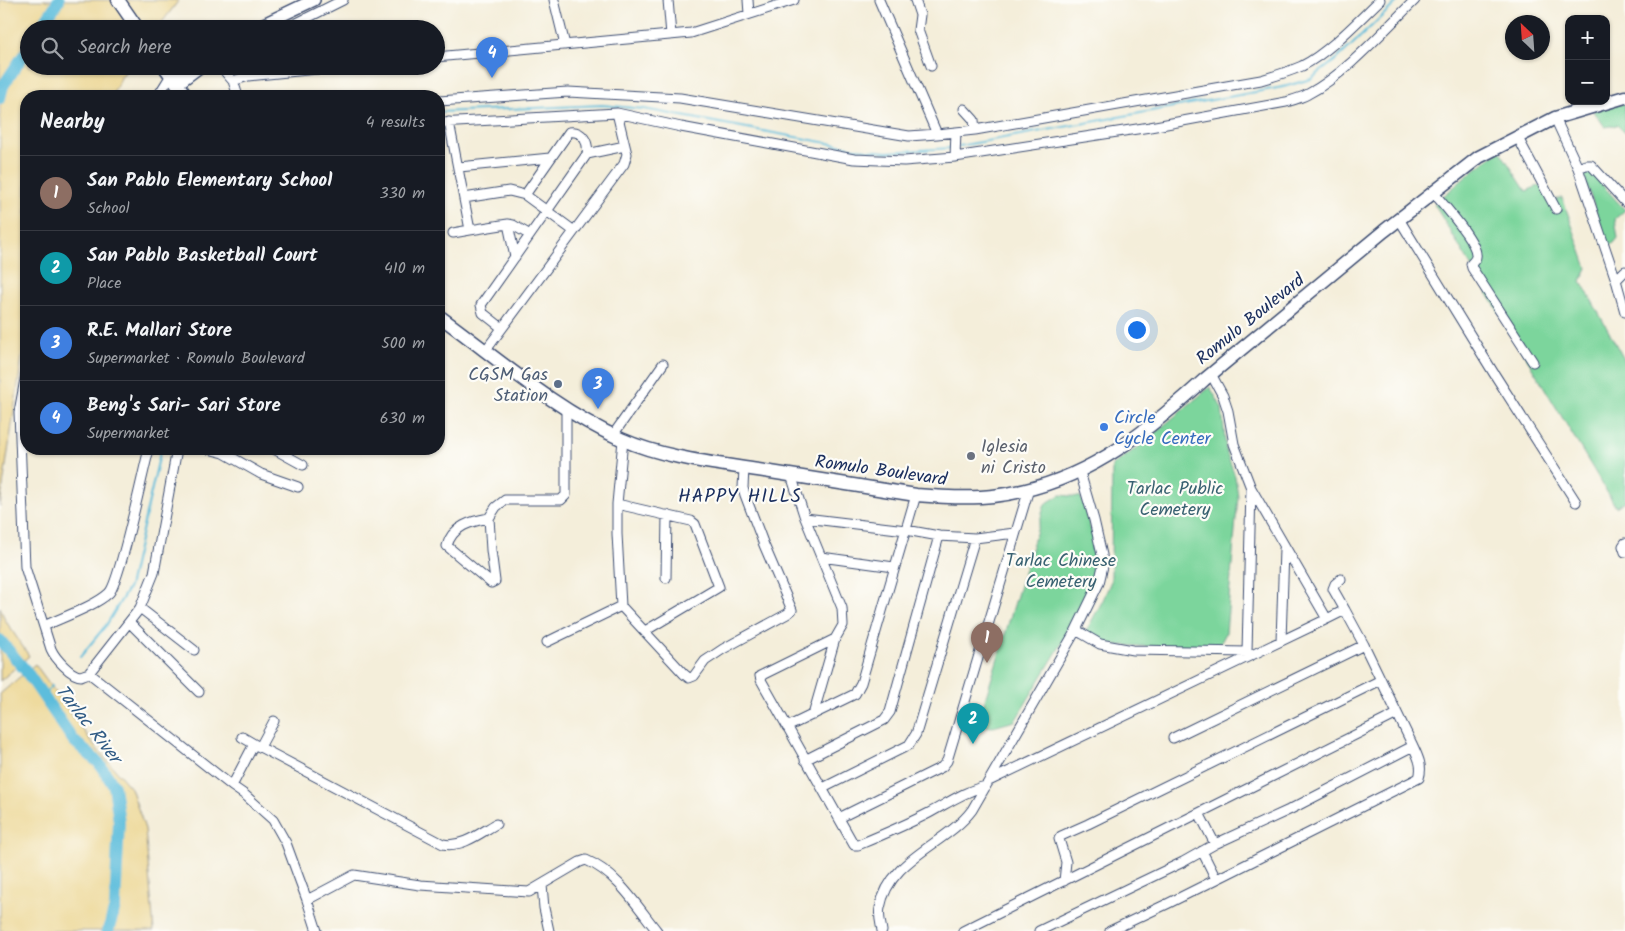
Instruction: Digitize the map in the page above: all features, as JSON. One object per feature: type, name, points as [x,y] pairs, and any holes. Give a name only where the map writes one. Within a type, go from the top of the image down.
[{"type":"highway","points":[[118,0],[132,20]]},
{"type":"highway","points":[[171,75],[182,90]]},
{"type":"highway","name":"Romulo Boulevard","points":[[445,320],[566,409],[618,437],[662,453],[916,495],[991,497],[1029,489],[1058,480],[1096,464],[1121,448],[1179,402],[1399,219],[1479,157],[1555,118],[1625,97]]},
{"type":"main road","points":[[272,20],[314,0]]},
{"type":"street","points":[[303,20],[344,0]]},
{"type":"street","points":[[554,0],[565,45]]},
{"type":"street","points":[[668,0],[671,35]]},
{"type":"street","points":[[748,0],[749,14]]},
{"type":"street","points":[[445,56],[690,33],[794,0]]},
{"type":"street","points":[[879,0],[937,134]]},
{"type":"street","points":[[915,0],[920,15],[918,30],[931,66]]},
{"type":"street","points":[[445,101],[568,92],[680,98],[909,136],[975,130],[1261,80],[1284,73],[1302,66],[1318,56],[1380,0]]},
{"type":"street","points":[[445,122],[617,113],[854,159],[904,161],[955,157],[1150,127],[1286,102],[1307,95],[1327,83],[1347,66],[1415,0]]},
{"type":"street","points":[[161,90],[169,75]]},
{"type":"street","points":[[228,75],[236,90]]},
{"type":"street","points":[[233,81],[258,75]]},
{"type":"street","points":[[964,109],[974,120],[975,130]]},
{"type":"street","points":[[486,350],[624,164],[627,154],[617,113]]},
{"type":"street","points":[[1555,118],[1578,168],[1625,312]]},
{"type":"street","points":[[449,122],[470,230]]},
{"type":"street","points":[[502,328],[483,313],[482,305],[587,154],[586,141],[580,134],[575,131],[569,132],[525,195]]},
{"type":"street","points":[[955,157],[956,132]]},
{"type":"street","points":[[1517,136],[1556,209]]},
{"type":"street","points":[[587,154],[625,146]]},
{"type":"street","points":[[459,167],[550,158]]},
{"type":"street","points":[[1578,168],[1591,165],[1625,202]]},
{"type":"street","points":[[464,198],[510,191],[525,195],[574,231]]},
{"type":"street","points":[[1434,192],[1472,242],[1477,253],[1475,260],[1471,264],[1472,268],[1533,362]]},
{"type":"street","points":[[1399,219],[1576,502]]},
{"type":"street","points":[[452,233],[508,224],[530,235]]},
{"type":"street","points":[[508,224],[515,256]]},
{"type":"street","points":[[1617,283],[1625,271]]},
{"type":"street","points":[[1617,283],[1625,293]]},
{"type":"street","points":[[663,364],[618,437],[617,534],[621,606],[684,674],[690,678],[694,676],[705,661],[722,648],[792,610],[745,496],[743,488],[744,468]]},
{"type":"street","points":[[1211,374],[1223,396],[1230,419],[1234,444],[1251,488],[1328,619]]},
{"type":"street","points":[[20,407],[20,450]]},
{"type":"street","points":[[489,518],[469,522],[460,527],[453,534],[447,546],[491,583],[495,581],[489,518],[496,507],[505,500],[561,500],[566,495],[566,409]]},
{"type":"street","points":[[20,455],[25,567],[54,656],[72,673],[79,676],[89,673],[140,608],[154,573],[176,455]]},
{"type":"street","points":[[44,626],[100,600],[111,591],[120,566],[148,455]]},
{"type":"street","points":[[231,455],[261,474],[298,487]]},
{"type":"street","points":[[285,455],[303,465]]},
{"type":"street","points":[[882,931],[879,909],[886,889],[899,871],[917,854],[966,818],[988,784],[1076,630],[1099,582],[1103,566],[1094,520],[1080,472]]},
{"type":"street","points":[[791,475],[805,518],[842,608],[843,625],[835,639],[813,714]]},
{"type":"street","points":[[1248,654],[1251,488]]},
{"type":"street","points":[[839,818],[942,767],[947,761],[1029,489]]},
{"type":"street","points":[[787,727],[855,694],[861,683],[916,495]]},
{"type":"street","points":[[617,504],[692,521],[695,524],[719,586],[645,631]]},
{"type":"street","points":[[666,578],[667,515]]},
{"type":"street","points":[[805,518],[906,530],[939,536],[975,538],[1015,532]]},
{"type":"street","points":[[805,760],[884,720],[890,712],[939,536]]},
{"type":"street","points":[[822,788],[909,745],[916,734],[975,538]]},
{"type":"street","points":[[1625,543],[1623,546],[1625,552]]},
{"type":"street","points":[[1281,641],[1284,547]]},
{"type":"street","points":[[821,557],[894,567]]},
{"type":"street","points":[[1110,931],[1419,778],[1422,771],[1419,758],[1364,645],[1334,589],[1335,584],[1341,579]]},
{"type":"street","points":[[546,642],[621,606]]},
{"type":"street","points":[[140,608],[194,650]]},
{"type":"street","points":[[835,639],[760,676],[805,760],[854,845],[858,845],[892,831],[988,784],[1248,654],[1281,641],[1346,610]]},
{"type":"street","points":[[129,622],[199,692]]},
{"type":"street","points":[[1076,630],[1100,644],[1133,650],[1248,654]]},
{"type":"street","points":[[1173,738],[1364,645]]},
{"type":"street","points":[[89,673],[246,795],[273,820],[286,843],[317,931]]},
{"type":"street","points":[[1064,881],[1066,862],[1059,839],[1061,836],[1381,680]]},
{"type":"street","points":[[963,931],[1397,714]]},
{"type":"street","points":[[232,786],[274,721]]},
{"type":"street","points":[[242,737],[442,844],[452,846],[458,844],[496,824]]},
{"type":"street","points":[[1039,931],[1288,810],[1413,746]]},
{"type":"street","points":[[1199,813],[1215,844]]},
{"type":"street","points":[[1202,851],[1216,878]]},
{"type":"street","points":[[307,900],[354,876],[420,885],[529,892],[586,860],[596,864],[619,884],[657,931]]},
{"type":"street","points":[[542,885],[548,931]]},
{"type":"green space","points":[[1625,103],[1625,133],[1617,125],[1605,127],[1593,110]]},
{"type":"green space","points":[[1500,151],[1526,191],[1541,185],[1549,203],[1562,197],[1587,268],[1581,281],[1625,361],[1625,501],[1616,507],[1434,204],[1475,169]]},
{"type":"green space","points":[[1587,168],[1625,210],[1615,219],[1618,238],[1608,246],[1583,174]]},
{"type":"green space","name":"Tarlac Public Cemetery","points":[[1210,387],[1222,408],[1226,451],[1235,476],[1238,496],[1226,633],[1217,650],[1098,644],[1084,635],[1111,581],[1112,466],[1138,447]]},
{"type":"green space","name":"Tarlac Chinese Cemetery","points":[[1060,495],[1081,497],[1100,560],[1088,600],[1015,721],[993,727],[977,726],[1045,504]]},
{"type":"sand","points":[[0,0],[179,0],[164,20],[20,20],[20,75],[123,75],[115,90],[20,90],[20,371],[0,506]]},
{"type":"sand","points":[[0,607],[5,620],[29,656],[0,681]]},
{"type":"sand","points":[[35,664],[97,749],[131,788],[145,829],[154,931],[0,931],[0,694]]},
{"type":"waterway","name":"Tarlac River","points":[[46,20],[59,0]]},
{"type":"waterway","points":[[959,146],[1283,87],[1311,79],[1337,59],[1399,0]]},
{"type":"waterway","name":"Tarlac River","points":[[0,98],[3,86],[20,60]]},
{"type":"waterway","points":[[445,112],[602,105],[644,109],[866,150],[888,152],[951,148]]},
{"type":"waterway","points":[[80,657],[107,624],[129,587],[160,455]]},
{"type":"waterway","name":"Tarlac River","points":[[0,640],[26,671],[74,741],[99,763],[114,786],[119,822],[115,907],[108,931]]},
{"type":"waterway","points":[[42,695],[52,686]]},
{"type":"place","name":"Beng's Sari- Sari Store","points":[[492,78]]},
{"type":"place","name":"CGSM Gas Station","points":[[558,384]]},
{"type":"place","name":"R.E. Mallari Store","points":[[598,409]]},
{"type":"place","name":"Circle Cycle Center","points":[[1104,427]]},
{"type":"place","name":"Iglesia ni Cristo","points":[[971,456]]},
{"type":"place","name":"San Pablo Elementary School","points":[[987,663]]},
{"type":"place","name":"San Pablo Basketball Court","points":[[973,744]]},
{"type":"district","name":"HAPPY HILLS","points":[[740,495]]}]
